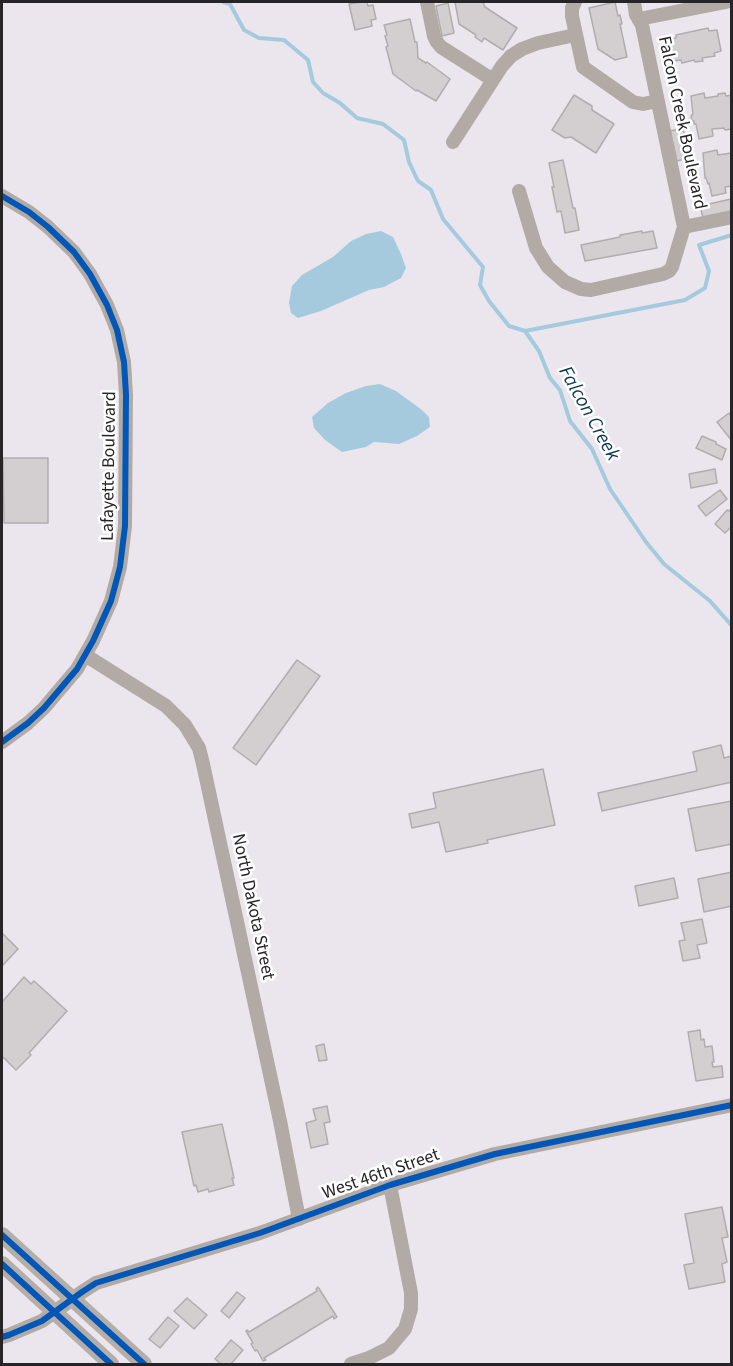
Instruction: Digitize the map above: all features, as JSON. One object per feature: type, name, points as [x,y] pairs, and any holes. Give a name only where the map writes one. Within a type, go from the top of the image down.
[{"type":"main road","points":[[2,1235],[144,1365]]},
{"type":"main road","points":[[2,1264],[111,1365]]},
{"type":"street","points":[[427,2],[434,36],[441,47],[493,80]]},
{"type":"street","points":[[575,2],[571,11],[581,64],[585,69],[633,102],[643,104],[658,101]]},
{"type":"street","name":"Falcon Creek Boulevard","points":[[519,191],[536,248],[548,267],[565,282],[580,289],[591,290],[669,272],[674,263],[684,227],[642,25],[634,2]]},
{"type":"street","points":[[639,20],[726,2]]},
{"type":"street","points":[[453,142],[502,66],[514,53],[538,44],[575,35]]},
{"type":"street","name":"Lafayette Boulevard","points":[[2,196],[29,212],[48,227],[74,252],[98,287],[117,330],[123,356],[126,395],[126,513],[123,553],[111,601],[76,669],[49,703],[28,723],[2,742]]},
{"type":"street","points":[[684,227],[732,217]]},
{"type":"street","name":"North Dakota Street","points":[[85,655],[166,706],[185,725],[199,748],[278,1110],[299,1219]]},
{"type":"street","name":"West 46th Street","points":[[2,1336],[42,1321],[88,1287],[260,1233],[390,1185],[495,1154],[732,1105]]},
{"type":"street","points":[[351,1365],[389,1348],[405,1329],[411,1309],[411,1293],[390,1185]]},
{"type":"water","points":[[381,231],[393,237],[401,254],[406,268],[401,278],[384,287],[369,290],[321,311],[298,318],[291,313],[289,303],[292,286],[302,275],[333,257],[351,241],[366,234]]},
{"type":"water","points":[[380,384],[396,391],[422,410],[429,417],[430,427],[399,444],[374,442],[366,447],[342,452],[325,440],[314,428],[312,417],[328,403],[346,393]]},
{"type":"building","points":[[367,2],[368,6],[373,5],[376,19],[371,20],[372,26],[355,30],[349,4]]},
{"type":"building","points":[[455,2],[483,2],[485,7],[517,28],[503,50],[484,38],[482,42],[475,37],[476,35],[459,24]]},
{"type":"building","points":[[615,2],[622,24],[620,24],[627,57],[615,60],[598,49],[589,8]]},
{"type":"building","points":[[448,3],[454,33],[442,36],[436,6]]},
{"type":"building","points":[[410,19],[415,42],[417,42],[418,58],[450,79],[436,101],[416,91],[393,74],[386,47],[388,46],[385,36],[387,35],[384,25]]},
{"type":"building","points":[[708,28],[709,31],[717,30],[721,51],[714,53],[715,56],[702,58],[703,61],[695,62],[694,60],[682,63],[681,60],[674,61],[669,39],[676,38],[676,35]]},
{"type":"building","points":[[704,93],[705,98],[725,93],[726,96],[732,95],[732,129],[712,129],[713,136],[699,139],[696,124],[692,121],[691,116],[693,114],[691,96]]},
{"type":"building","points":[[574,95],[614,124],[596,153],[571,137],[565,138],[552,130]]},
{"type":"building","points":[[683,128],[689,158],[677,161],[670,131]]},
{"type":"building","points":[[717,150],[718,155],[732,151],[732,186],[725,187],[726,193],[712,196],[709,183],[705,178],[703,153]]},
{"type":"building","points":[[563,160],[579,230],[565,233],[561,211],[557,212],[549,163]]},
{"type":"building","points":[[731,199],[732,212],[703,218],[700,206]]},
{"type":"building","points":[[642,231],[642,233],[653,231],[657,248],[585,261],[581,245]]},
{"type":"building","points":[[729,413],[732,417],[732,441],[717,422]]},
{"type":"building","points":[[702,436],[726,449],[722,460],[696,448]]},
{"type":"building","points":[[3,458],[48,458],[48,523],[4,523]]},
{"type":"building","points":[[715,469],[717,483],[691,488],[689,474]]},
{"type":"building","points":[[720,490],[727,499],[706,516],[698,506]]},
{"type":"building","points":[[732,508],[732,526],[725,533],[715,524],[727,510]]},
{"type":"building","points":[[297,660],[320,676],[256,765],[233,748]]},
{"type":"building","points":[[721,745],[724,758],[732,756],[732,782],[602,811],[598,793],[697,771],[693,752]]},
{"type":"building","points":[[543,769],[555,825],[446,852],[439,822],[412,828],[409,814],[436,808],[433,793]]},
{"type":"building","points":[[732,801],[732,844],[696,851],[688,809]]},
{"type":"building","points":[[732,872],[732,906],[704,912],[698,879]]},
{"type":"building","points":[[674,878],[678,898],[639,906],[635,886]]},
{"type":"building","points":[[702,919],[707,943],[697,945],[700,958],[683,961],[679,941],[685,940],[681,923]]},
{"type":"building","points":[[2,933],[18,949],[2,966]]},
{"type":"building","points":[[24,977],[31,984],[34,981],[67,1011],[16,1070],[2,1056],[2,1002]]},
{"type":"building","points":[[700,1030],[701,1040],[704,1039],[705,1047],[712,1046],[713,1067],[722,1066],[723,1077],[696,1081],[688,1032]]},
{"type":"building","points":[[324,1044],[327,1060],[319,1061],[316,1046]]},
{"type":"building","points":[[327,1106],[330,1122],[324,1123],[328,1144],[311,1148],[306,1123],[316,1120],[313,1109]]},
{"type":"building","points":[[222,1124],[234,1185],[209,1192],[208,1189],[198,1192],[196,1185],[194,1186],[182,1132]]},
{"type":"building","points":[[722,1207],[728,1237],[722,1238],[727,1262],[722,1264],[725,1282],[689,1289],[684,1265],[694,1263],[685,1214]]},
{"type":"building","points":[[318,1287],[337,1317],[334,1319],[333,1316],[264,1358],[266,1360],[263,1361],[251,1344],[253,1343],[246,1331],[249,1332],[317,1291]]},
{"type":"building","points":[[237,1292],[245,1298],[229,1318],[221,1311]]},
{"type":"building","points":[[187,1298],[207,1315],[194,1329],[174,1311]]},
{"type":"building","points":[[168,1317],[179,1326],[160,1348],[149,1339]]},
{"type":"building","points":[[231,1340],[243,1350],[231,1364],[221,1364],[215,1359]]},
{"type":"waterway","name":"Falcon Creek","points":[[223,2],[230,4],[244,30],[259,38],[284,40],[308,60],[313,82],[323,93],[340,103],[357,118],[383,124],[404,140],[409,162],[418,181],[431,190],[443,219],[483,267],[480,285],[489,301],[509,326],[525,331],[539,351],[550,378],[560,390],[570,421],[592,449],[610,489],[664,564],[710,601],[732,626]]},
{"type":"waterway","points":[[525,331],[685,300],[705,288],[709,271],[699,245],[732,235]]},
{"type":"cycle path","points":[[2,196],[29,212],[48,227],[74,252],[90,274],[107,305],[117,330],[124,362],[126,395],[125,526],[120,567],[111,601],[77,669],[44,708],[2,742]]},
{"type":"cycle path","points":[[2,1337],[42,1321],[96,1283],[260,1233],[390,1185],[495,1154],[732,1105]]},
{"type":"cycle path","points":[[2,1235],[144,1364]]},
{"type":"cycle path","points":[[2,1264],[111,1364]]}]
